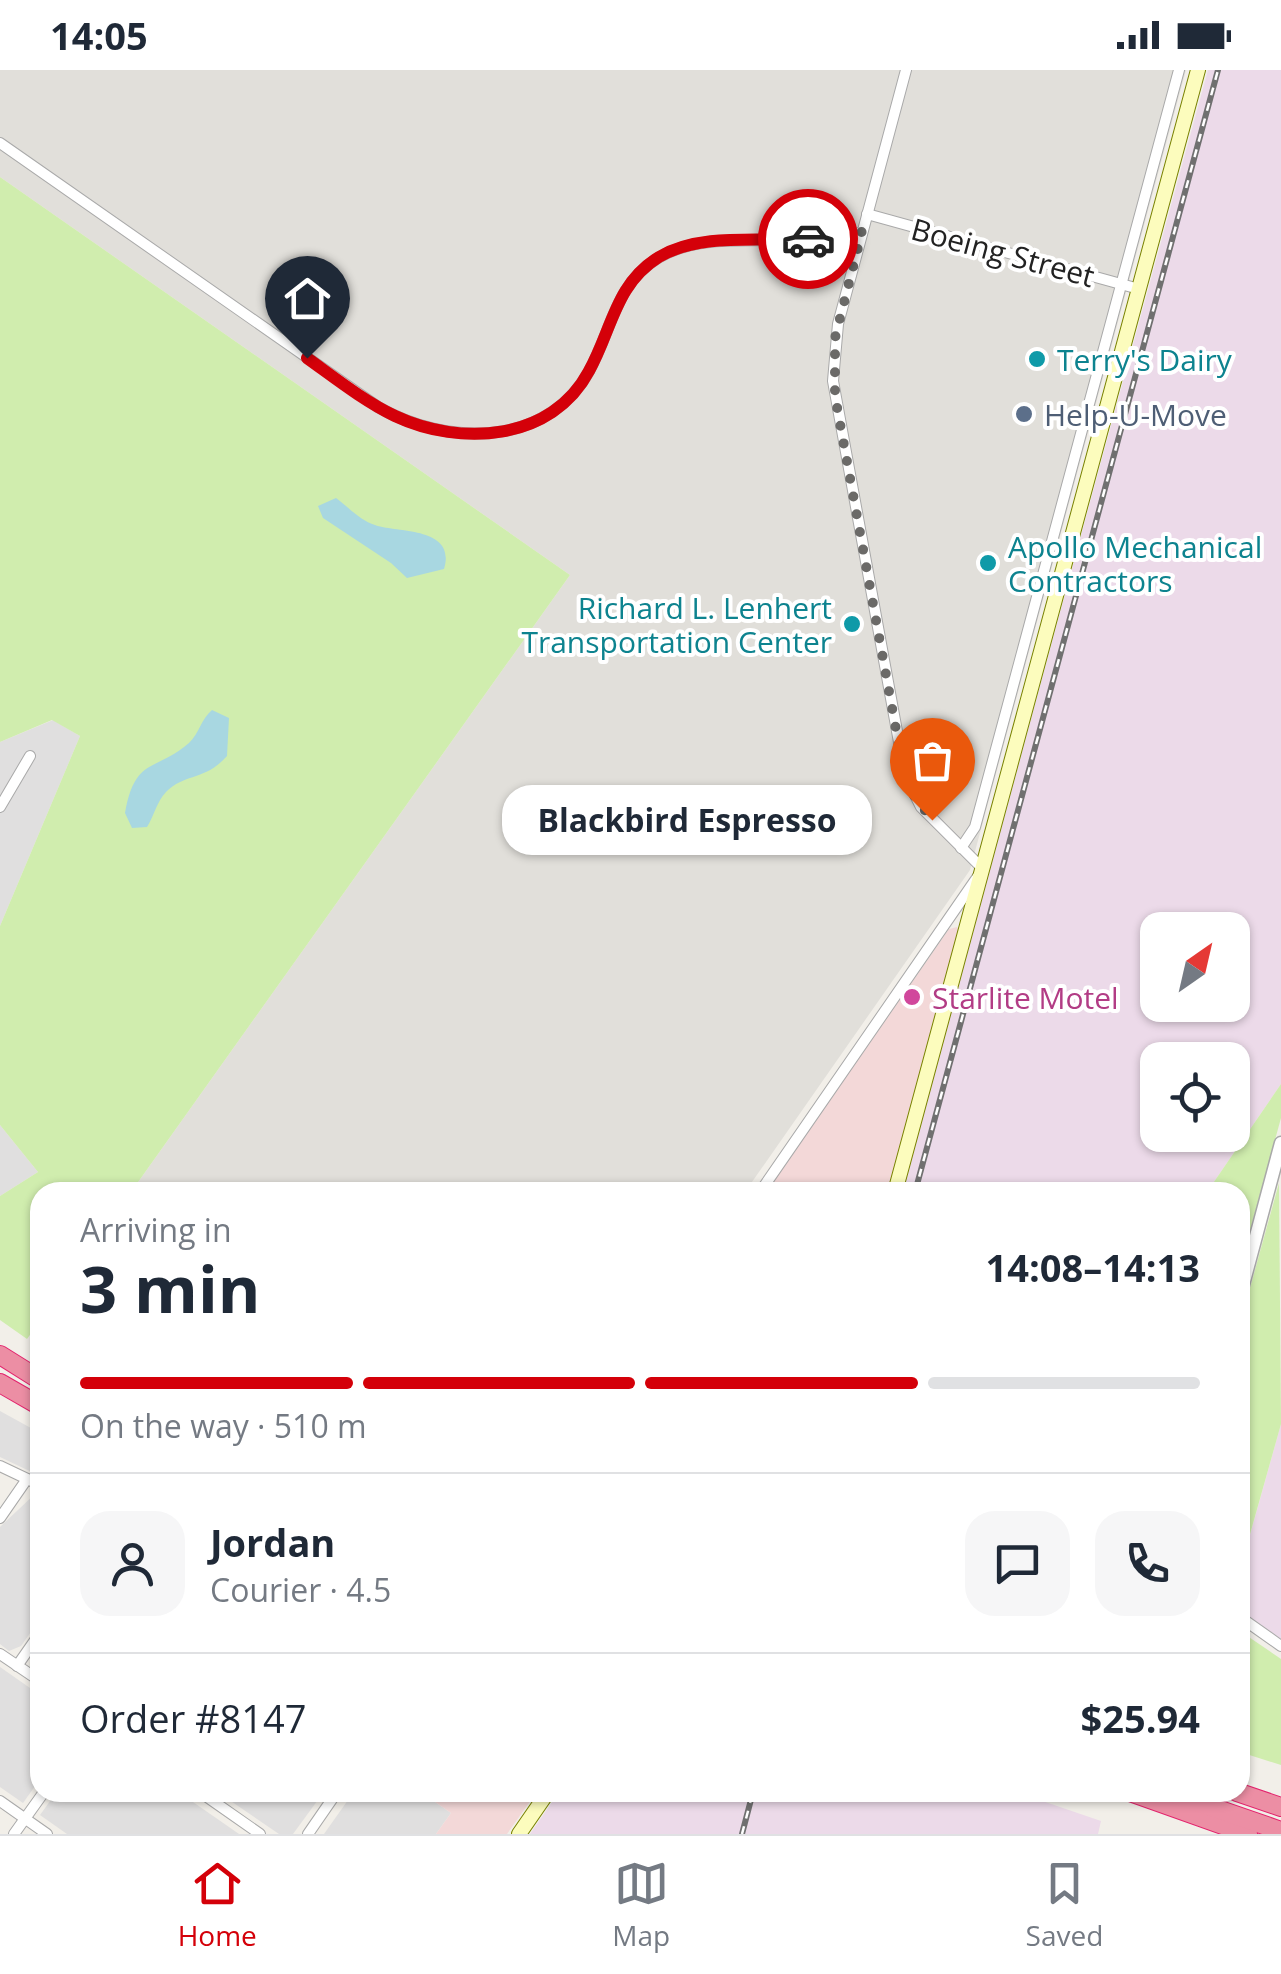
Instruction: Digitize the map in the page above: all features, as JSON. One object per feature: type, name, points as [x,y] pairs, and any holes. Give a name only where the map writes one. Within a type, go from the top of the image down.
[{"type":"highway","points":[[0,1355],[30,1374]]},
{"type":"highway","points":[[0,1383],[30,1400]]},
{"type":"highway","points":[[1250,1793],[1281,1799]]},
{"type":"highway","points":[[1250,1795],[1281,1807]]},
{"type":"highway","points":[[1158,1802],[1248,1834]]},
{"type":"highway","points":[[1198,1802],[1281,1830]]},
{"type":"main road","points":[[898,1182],[1198,70]]},
{"type":"main road","points":[[520,1834],[541,1802]]},
{"type":"street","points":[[767,1182],[983,869],[922,807],[905,775],[835,396],[835,338],[906,70]]},
{"type":"street","points":[[961,848],[975,827],[1179,70]]},
{"type":"street","points":[[0,143],[378,407],[408,422],[454,433],[511,430],[543,418],[565,403],[592,366],[623,292],[661,256],[697,244],[862,232]]},
{"type":"street","name":"Boeing Street","points":[[867,214],[1139,289]]},
{"type":"street","points":[[1076,451],[1094,456]]},
{"type":"street","points":[[0,807],[30,756]]},
{"type":"street","points":[[1250,1262],[1277,1172],[1281,1143]]},
{"type":"street","points":[[0,1466],[28,1479],[0,1518]]},
{"type":"street","points":[[1250,1624],[1281,1646]]},
{"type":"street","points":[[17,1666],[30,1647]]},
{"type":"street","points":[[0,1654],[30,1675]]},
{"type":"street","points":[[0,1801],[47,1834]]},
{"type":"street","points":[[14,1834],[37,1802]]},
{"type":"street","points":[[214,1802],[260,1834]]},
{"type":"street","points":[[308,1834],[330,1802]]},
{"type":"shaded area","points":[[0,70],[1186,70],[970,870],[752,1182],[138,1182],[570,575],[0,177]]},
{"type":"shaded area","points":[[1208,70],[1281,70],[1281,1084],[1250,1129],[1250,1042],[1140,1042],[1140,1152],[1234,1152],[1214,1182],[905,1182]]},
{"type":"shaded area","points":[[53,720],[80,736],[0,926],[0,742]]},
{"type":"shaded area","points":[[957,927],[961,934],[893,1182],[773,1182],[949,929]]},
{"type":"shaded area","points":[[0,1125],[38,1172],[0,1196]]},
{"type":"shaded area","points":[[0,1411],[30,1428],[30,1471],[0,1457]]},
{"type":"shaded area","points":[[1281,1424],[1281,1639],[1250,1617],[1250,1535]]},
{"type":"shaded area","points":[[30,1499],[30,1633],[21,1646],[9,1651],[0,1644],[0,1527]]},
{"type":"shaded area","points":[[0,1667],[30,1688],[30,1793],[23,1803],[0,1787]]},
{"type":"shaded area","points":[[49,1802],[193,1802],[239,1834],[67,1834],[40,1815]]},
{"type":"shaded area","points":[[232,1802],[316,1802],[293,1834],[279,1834]]},
{"type":"shaded area","points":[[347,1802],[435,1802],[451,1813],[436,1834],[324,1834]]},
{"type":"shaded area","points":[[435,1802],[530,1802],[507,1834],[436,1834],[451,1813]]},
{"type":"shaded area","points":[[552,1802],[1045,1802],[1101,1821],[1098,1834],[530,1834]]},
{"type":"green space","points":[[0,177],[570,575],[138,1182],[30,1182],[27,1339],[0,1320],[0,1196],[38,1172],[0,1125],[0,926],[80,736],[52,720],[0,742]]},
{"type":"green space","points":[[1281,1084],[1281,1118],[1250,1231],[1250,1182],[1214,1182],[1234,1152],[1250,1152],[1250,1129]]},
{"type":"green space","points":[[1279,1183],[1281,1424],[1250,1534],[1250,1288]]},
{"type":"green space","points":[[1250,1638],[1281,1659],[1281,1765],[1250,1755]]},
{"type":"water","points":[[336,498],[370,523],[433,538],[446,555],[444,569],[407,578],[323,518],[318,506]]},
{"type":"water","points":[[212,710],[229,718],[227,756],[211,769],[173,786],[160,800],[147,827],[132,828],[125,813],[141,773],[189,743]]},
{"type":"railway","points":[[918,1182],[1218,70]]},
{"type":"railway","points":[[742,1834],[750,1802]]},
{"type":"way so far","points":[[808,239],[862,232],[835,338],[835,396],[903,768],[913,794],[932,820]]},
{"type":"place","name":"Terry's Dairy","points":[[1037,359]]},
{"type":"place","name":"Help-U-Move","points":[[1024,414]]},
{"type":"place","name":"Apollo Mechanical Contractors","points":[[988,563]]},
{"type":"place","name":"Richard L. Lenhert Transportation Center","points":[[852,624]]},
{"type":"place","name":"Blackbird Espresso","points":[[932,820]]},
{"type":"place","name":"Starlite Motel","points":[[912,997]]},
{"type":"route","points":[[307,358],[378,407],[408,422],[464,434],[511,430],[551,414],[578,388],[592,366],[623,292],[637,274],[661,256],[697,244],[808,239]]}]
